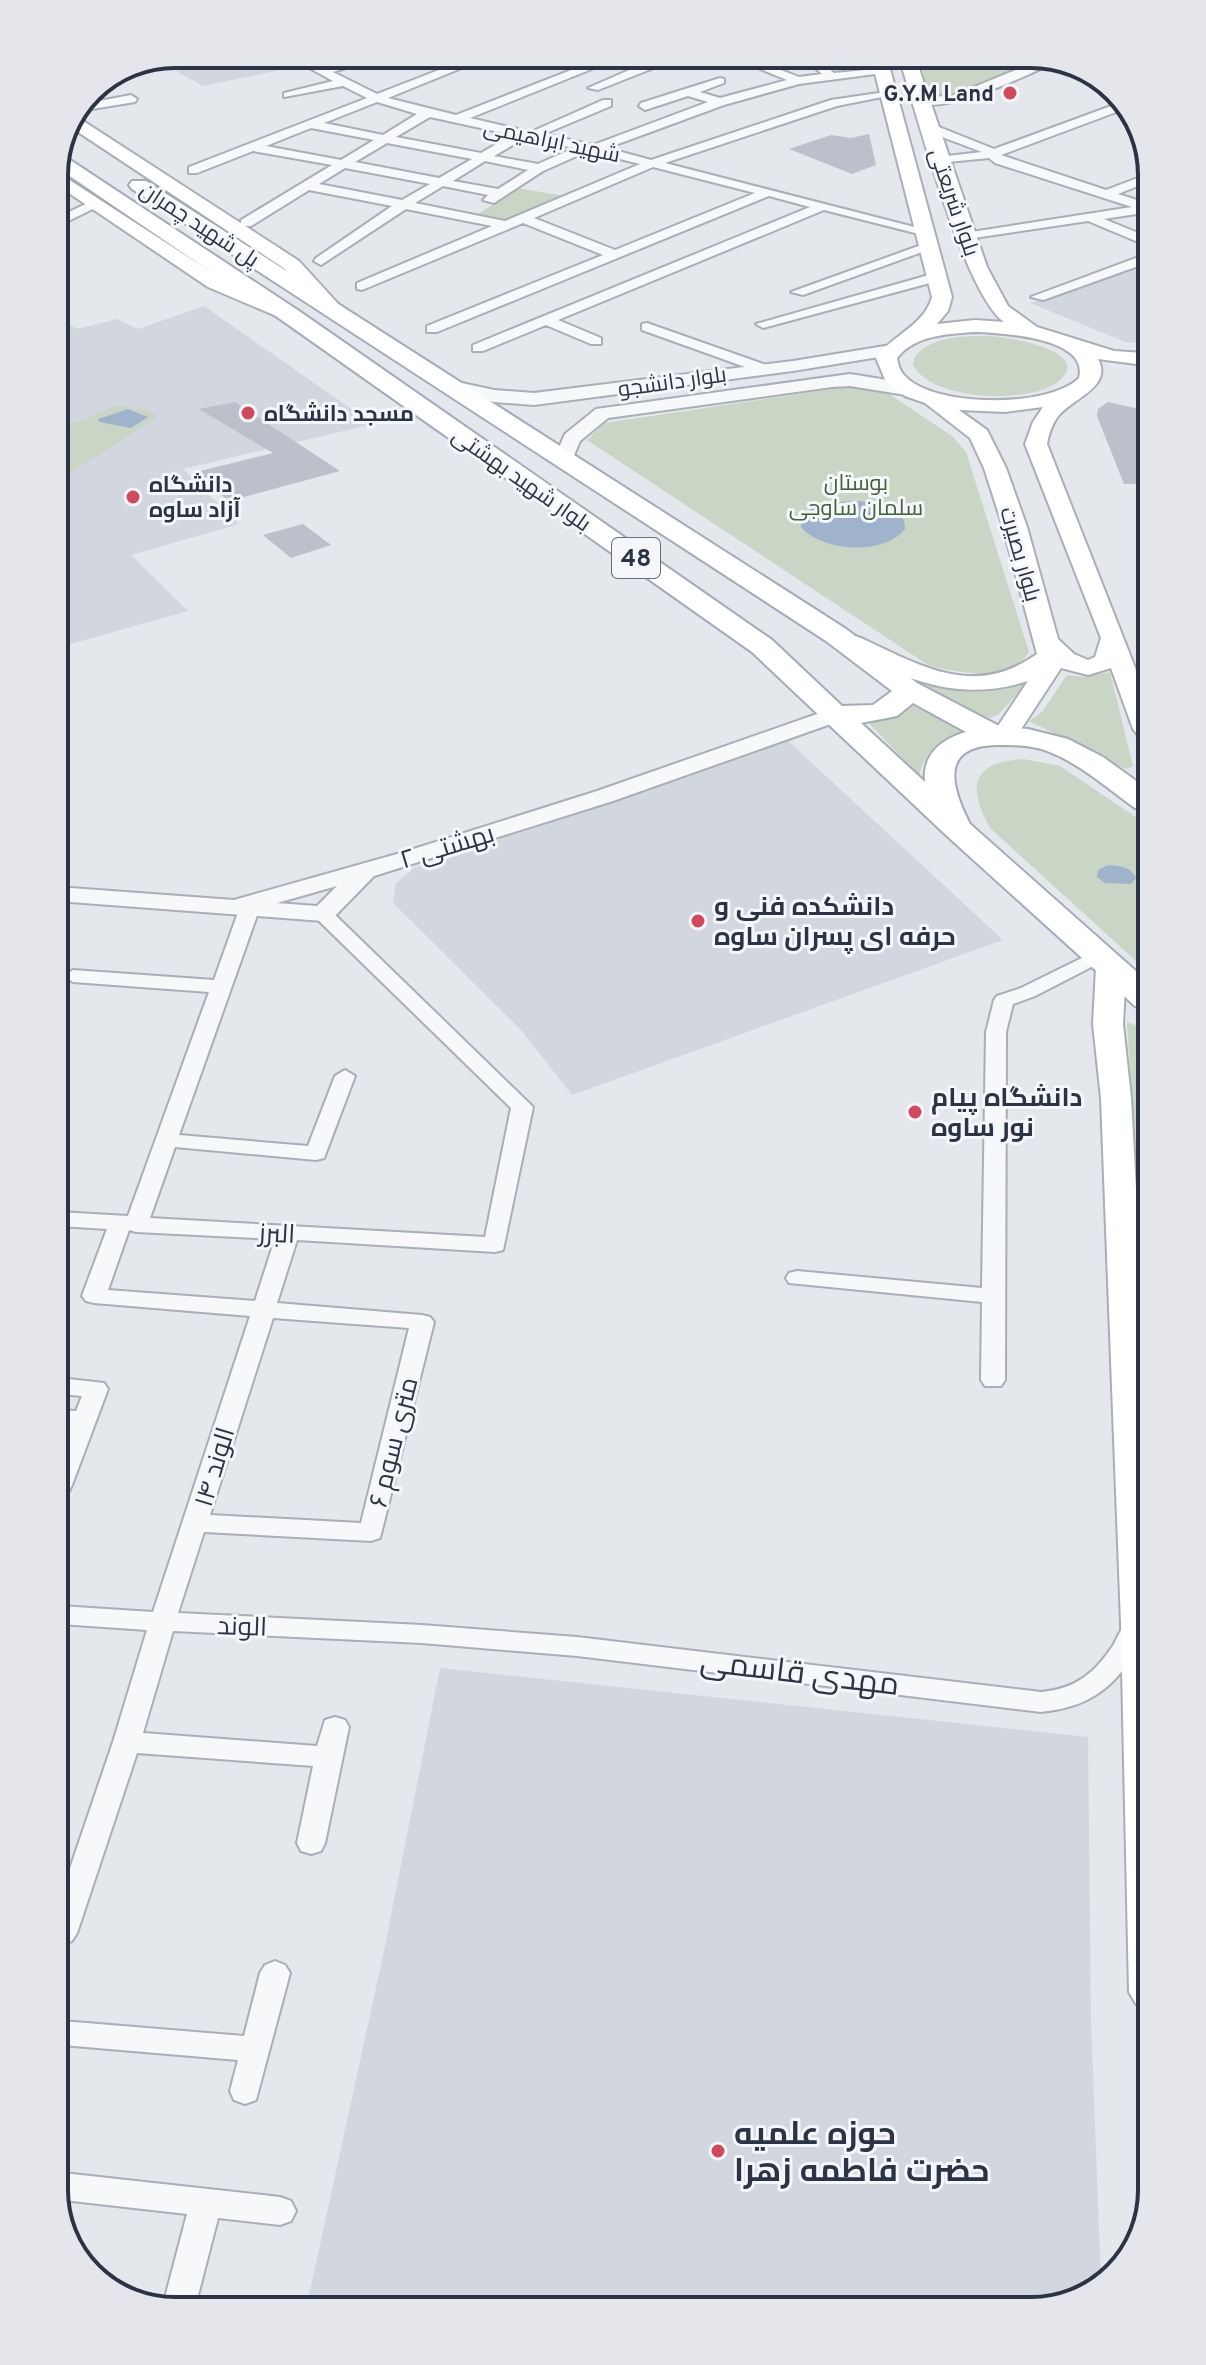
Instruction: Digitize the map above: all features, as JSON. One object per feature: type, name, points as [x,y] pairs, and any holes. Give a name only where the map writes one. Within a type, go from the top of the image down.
[{"type":"main road","name":"بلوار شریعتی","points":[[882,68],[942,297],[939,306]]},
{"type":"main road","name":"بلوار شریعتی","points":[[910,68],[965,237],[998,307],[1031,331]]},
{"type":"main road","name":"بلوار شهید بهشتی","points":[[80,126],[292,265],[333,310],[836,635],[907,689],[1000,736]]},
{"type":"main road","name":"پل شهید چمران","points":[[73,144],[333,310]]},
{"type":"main road","name":"پل شهید چمران","points":[[68,166],[291,316]]},
{"type":"main road","name":"بلوار شهید بهشتی","points":[[68,184],[215,283],[291,316],[762,646],[957,829]]},
{"type":"main road","points":[[891,350],[912,337],[938,311],[939,306],[968,312],[998,307]]},
{"type":"main road","points":[[912,337],[961,327],[1031,331],[1138,366]]},
{"type":"main road","points":[[1073,346],[1087,357],[1092,369],[1076,391]]},
{"type":"main road","name":"بلوار بصیرت","points":[[891,350],[886,358],[890,375],[954,414],[979,435],[995,468],[1015,527],[1048,648]]},
{"type":"main road","points":[[916,392],[950,402],[996,407],[1040,403],[1138,370]]},
{"type":"main road","name":"بلوار بصیرت","points":[[1076,391],[1048,412],[1038,431],[1036,444],[1138,707]]},
{"type":"main road","points":[[836,635],[903,668],[939,680],[964,684],[997,682],[1019,676],[1048,648]]},
{"type":"main road","points":[[1048,648],[1069,664],[1087,668],[1100,664],[1110,656],[1113,638]]},
{"type":"main road","points":[[1000,736],[1051,665],[1048,648]]},
{"type":"main road","points":[[837,714],[871,715],[886,710],[907,689]]},
{"type":"main road","name":"48","points":[[1138,797],[1058,745],[1042,739],[1000,736],[957,746],[942,761],[940,780],[957,829],[1138,991]]},
{"type":"main road","points":[[1105,962],[1116,1098],[1138,1579]]},
{"type":"street","name":"شهید ابراهیمی","points":[[316,68],[376,98],[427,113],[591,148],[924,230]]},
{"type":"street","points":[[322,71],[333,68]]},
{"type":"street","points":[[193,170],[454,68]]},
{"type":"street","points":[[456,119],[587,68]]},
{"type":"street","points":[[594,88],[646,68]]},
{"type":"street","points":[[766,68],[798,81]]},
{"type":"street","points":[[822,68],[831,76]]},
{"type":"street","points":[[465,217],[539,168],[591,148],[720,102],[859,68]]},
{"type":"street","points":[[920,101],[954,99],[1031,68]]},
{"type":"street","points":[[645,106],[720,81]]},
{"type":"street","points":[[288,95],[343,82]]},
{"type":"street","points":[[688,92],[720,102]]},
{"type":"street","points":[[362,286],[653,163],[835,103],[888,93]]},
{"type":"street","points":[[94,106],[131,99]]},
{"type":"street","points":[[321,261],[403,205],[483,157],[528,134],[607,103]]},
{"type":"street","points":[[942,160],[993,154],[1114,108]]},
{"type":"street","points":[[246,223],[427,113]]},
{"type":"street","points":[[308,124],[539,168]]},
{"type":"street","points":[[930,128],[993,154],[999,160],[1138,206]]},
{"type":"street","points":[[252,147],[499,193]]},
{"type":"street","points":[[1107,194],[1138,182]]},
{"type":"street","points":[[304,185],[508,225]]},
{"type":"street","points":[[432,329],[769,192]]},
{"type":"street","points":[[68,217],[97,204]]},
{"type":"street","points":[[478,348],[823,206]]},
{"type":"street","points":[[965,237],[1138,209]]},
{"type":"street","points":[[1090,217],[1138,238]]},
{"type":"street","points":[[523,218],[616,255]]},
{"type":"street","points":[[798,292],[924,230]]},
{"type":"street","points":[[1038,297],[1138,261]]},
{"type":"street","points":[[763,324],[936,277]]},
{"type":"street","points":[[543,319],[596,341]]},
{"type":"street","points":[[647,327],[764,369]]},
{"type":"street","name":"بلوار دانشجو","points":[[453,387],[494,396],[534,399],[793,366],[891,350]]},
{"type":"street","points":[[793,366],[806,368],[816,375],[815,380],[804,384]]},
{"type":"street","name":"بلوار دانشجو","points":[[563,461],[566,444],[579,429],[603,413],[850,380],[916,392]]},
{"type":"street","points":[[572,395],[557,400],[552,406],[565,415],[603,413]]},
{"type":"street","name":"بهشتی ۲","points":[[323,914],[368,869],[605,796],[837,714]]},
{"type":"street","points":[[245,906],[368,869]]},
{"type":"street","points":[[68,895],[323,914]]},
{"type":"street","points":[[245,906],[223,987],[168,1140],[94,1296],[262,1310]]},
{"type":"street","name":"البرز","points":[[68,1220],[495,1245],[522,1107],[323,914]]},
{"type":"street","points":[[993,1380],[996,1032],[1004,1000],[1105,962]]},
{"type":"street","points":[[73,976],[223,987]]},
{"type":"street","points":[[168,1140],[316,1153],[345,1076]]},
{"type":"street","name":"الوند ۱۴","points":[[68,1915],[127,1742],[162,1623],[197,1523],[288,1234]]},
{"type":"street","points":[[797,1278],[993,1296]]},
{"type":"street","name":"۶ متری سوم","points":[[197,1523],[371,1532],[422,1322],[262,1310]]},
{"type":"street","points":[[68,1387],[96,1389],[71,1419]]},
{"type":"street","name":"الوند","points":[[68,1616],[162,1623],[424,1634]]},
{"type":"street","name":"مهدی قاسمی","points":[[424,1634],[728,1662],[1041,1702],[1062,1701],[1082,1695],[1110,1671],[1138,1626]]},
{"type":"street","points":[[311,1843],[335,1727]]},
{"type":"street","points":[[127,1742],[327,1757]]},
{"type":"street","points":[[245,2091],[275,1973]]},
{"type":"street","points":[[68,2033],[256,2049]]},
{"type":"street","points":[[68,2187],[280,2211]]},
{"type":"street","points":[[182,2297],[206,2203]]},
{"type":"shaded area","points":[[190,68],[285,69],[203,86],[176,71]]},
{"type":"shaded area","points":[[1138,268],[1138,342],[1128,343],[1030,303]]},
{"type":"shaded area","name":"دانشگاه آزاد ساوه","points":[[204,306],[373,424],[183,469],[239,524],[131,555],[188,611],[68,645],[68,324],[77,329],[117,319],[138,329]]},
{"type":"shaded area","name":"دانشکده فنی و حرفه ای پسران ساوه","points":[[786,739],[1003,940],[572,1095],[521,1030],[393,903],[396,883],[414,868]]},
{"type":"shaded area","points":[[440,1668],[1088,1737],[1091,2019],[1101,2271],[1072,2289],[1031,2297],[309,2297],[384,1951]]},
{"type":"green space","points":[[922,68],[1016,68],[949,97],[928,95]]},
{"type":"green space","points":[[518,188],[564,196],[504,222],[475,216]]},
{"type":"green space","points":[[991,336],[1043,347],[1065,360],[1067,369],[1061,379],[1048,388],[1007,396],[984,396],[940,386],[923,377],[913,365],[914,358],[921,350],[939,341]]},
{"type":"green space","name":"بوستان سلمان ساوجی","points":[[852,386],[886,392],[952,436],[966,452],[1029,652],[1020,662],[996,672],[982,673],[928,665],[587,440],[605,423]]},
{"type":"green space","points":[[117,405],[149,410],[158,417],[68,474],[68,426]]},
{"type":"green space","points":[[1110,672],[1133,766],[1126,769],[1029,721],[1042,712],[1067,675],[1083,677]]},
{"type":"green space","points":[[1028,682],[998,715],[987,719],[923,685],[987,691]]},
{"type":"green space","points":[[911,705],[967,732],[936,746],[919,776],[867,721],[894,717]]},
{"type":"green space","points":[[1023,759],[1060,766],[1138,819],[1138,963],[990,828],[978,800],[978,779],[993,766]]},
{"type":"green space","points":[[1127,1022],[1138,1026],[1138,1194]]},
{"type":"water","points":[[128,409],[148,417],[131,428],[99,422],[98,419]]},
{"type":"water","points":[[849,501],[871,503],[893,510],[904,520],[905,529],[883,544],[853,548],[823,542],[801,527],[801,517],[815,506]]},
{"type":"water","points":[[1108,865],[1128,869],[1136,878],[1131,884],[1105,883],[1097,877],[1098,870]]},
{"type":"building","points":[[869,134],[876,165],[852,174],[789,149],[831,135],[851,138]]},
{"type":"building","points":[[235,402],[340,471],[229,501],[192,473],[273,453],[199,409]]},
{"type":"building","points":[[1108,402],[1138,409],[1138,484],[1124,484],[1097,416],[1098,409]]},
{"type":"building","points":[[303,524],[331,545],[291,558],[263,535]]},
{"type":"place","name":"G.Y.M Land","points":[[1010,93]]},
{"type":"place","name":"مسجد دانشگاه","points":[[248,413]]},
{"type":"place","name":"دانشگاه آزاد ساوه","points":[[133,497]]},
{"type":"place","name":"دانشکده فنی و حرفه ای پسران ساوه","points":[[698,921]]},
{"type":"place","name":"دانشگاه پیام نور ساوه","points":[[915,1112]]},
{"type":"place","name":"حوزه علمیه حضرت فاطمه زهرا","points":[[718,2151]]}]
